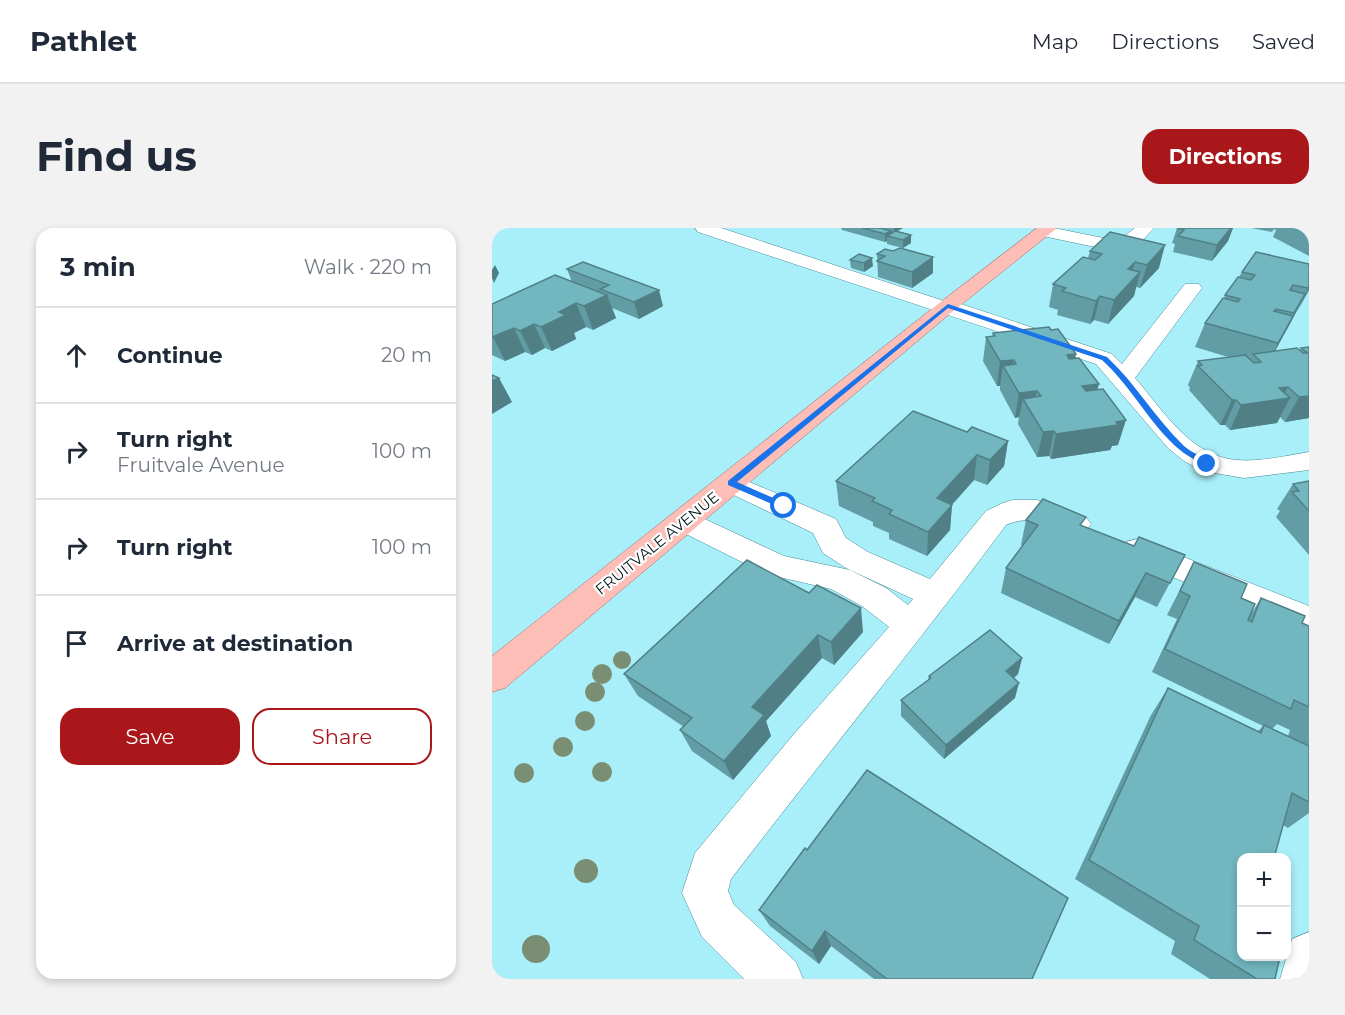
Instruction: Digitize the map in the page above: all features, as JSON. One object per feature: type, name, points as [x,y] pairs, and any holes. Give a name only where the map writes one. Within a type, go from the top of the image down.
[{"type":"main road","name":"FRUITVALE AVENUE","points":[[492,678],[946,307],[1046,230]]},
{"type":"street","points":[[704,228],[1104,359],[1124,376],[1162,426],[1183,449],[1207,464],[1234,469],[1309,461]]},
{"type":"street","points":[[1046,230],[1119,247],[1129,244],[1145,228]]},
{"type":"street","points":[[1124,376],[1192,288]]},
{"type":"street","points":[[731,483],[825,526],[834,545],[888,576],[924,611]]},
{"type":"street","points":[[779,979],[718,921],[705,893],[711,869],[808,747],[924,611],[996,518],[1013,510],[1037,510],[1309,620]]},
{"type":"street","points":[[684,521],[777,566],[839,579],[874,597],[924,611]]},
{"type":"street","points":[[806,571],[834,545]]},
{"type":"street","points":[[1304,979],[1309,956]]},
{"type":"building","points":[[862,228],[881,228],[891,231],[885,234]]},
{"type":"building","points":[[1177,228],[1231,228],[1217,245],[1178,236],[1184,230]]},
{"type":"building","points":[[895,231],[911,235],[903,240],[887,236]]},
{"type":"building","points":[[1110,232],[1165,245],[1147,265],[1135,262],[1128,269],[1140,272],[1114,300],[1100,296],[1096,301],[1062,291],[1066,288],[1053,284],[1083,257],[1095,260],[1102,254],[1090,251]]},
{"type":"building","points":[[900,248],[933,257],[912,272],[877,261],[885,256],[877,254],[885,249],[893,251]]},
{"type":"building","points":[[1256,252],[1309,264],[1309,287],[1293,285],[1290,290],[1305,294],[1294,313],[1276,309],[1274,311],[1293,316],[1278,343],[1205,323],[1223,298],[1238,302],[1240,299],[1225,295],[1238,277],[1251,280],[1255,275],[1242,272]]},
{"type":"building","points":[[859,254],[872,258],[864,263],[850,260]]},
{"type":"building","points":[[583,262],[659,290],[634,302],[600,289],[609,285],[567,269]]},
{"type":"building","points":[[555,275],[607,295],[584,306],[576,303],[559,312],[566,315],[541,327],[534,324],[520,331],[514,328],[492,337],[492,304]]},
{"type":"building","points":[[1049,327],[1051,330],[1058,329],[1076,354],[1067,355],[1069,359],[1079,358],[1099,384],[1082,386],[1086,391],[1103,389],[1126,420],[1116,422],[1118,425],[1056,434],[1054,431],[1043,432],[1023,399],[1041,396],[1037,391],[1019,393],[1003,366],[1016,364],[1014,360],[1000,361],[986,337],[995,336],[993,333]]},
{"type":"building","points":[[1309,347],[1309,396],[1299,397],[1288,387],[1279,388],[1290,398],[1241,405],[1236,400],[1232,400],[1198,366],[1202,365],[1198,361],[1245,355],[1254,363],[1261,362],[1253,354],[1297,348],[1303,353],[1308,353],[1301,348]]},
{"type":"building","points":[[913,411],[967,432],[972,427],[1008,441],[990,460],[977,455],[937,498],[952,505],[928,532],[889,514],[892,510],[872,501],[875,498],[836,481]]},
{"type":"building","points":[[1309,481],[1309,511],[1292,492],[1299,491],[1293,484]]},
{"type":"building","points":[[1043,499],[1086,517],[1080,525],[1134,546],[1139,537],[1185,555],[1170,583],[1146,573],[1119,621],[1006,568],[1038,525],[1026,520]]},
{"type":"building","points":[[747,560],[809,593],[817,585],[861,608],[831,642],[818,635],[752,707],[764,715],[724,761],[680,730],[692,718],[624,674]]},
{"type":"building","points":[[1194,562],[1247,584],[1241,598],[1255,604],[1248,620],[1252,622],[1261,598],[1305,616],[1302,623],[1309,626],[1309,707],[1294,700],[1291,709],[1165,649],[1190,596],[1180,591]]},
{"type":"building","points":[[990,630],[1022,658],[1006,671],[1019,683],[946,745],[901,700]]},
{"type":"building","points":[[1168,688],[1261,733],[1264,725],[1309,746],[1309,802],[1292,793],[1275,853],[1237,853],[1237,961],[1279,961],[1275,979],[1257,979],[1194,940],[1199,926],[1089,860]]},
{"type":"building","points":[[867,770],[1068,898],[1032,979],[887,979],[825,931],[812,951],[759,910]]},
{"type":"route","points":[[784,506],[731,483],[948,306],[1104,359],[1124,376],[1162,426],[1183,449],[1207,464]]}]
